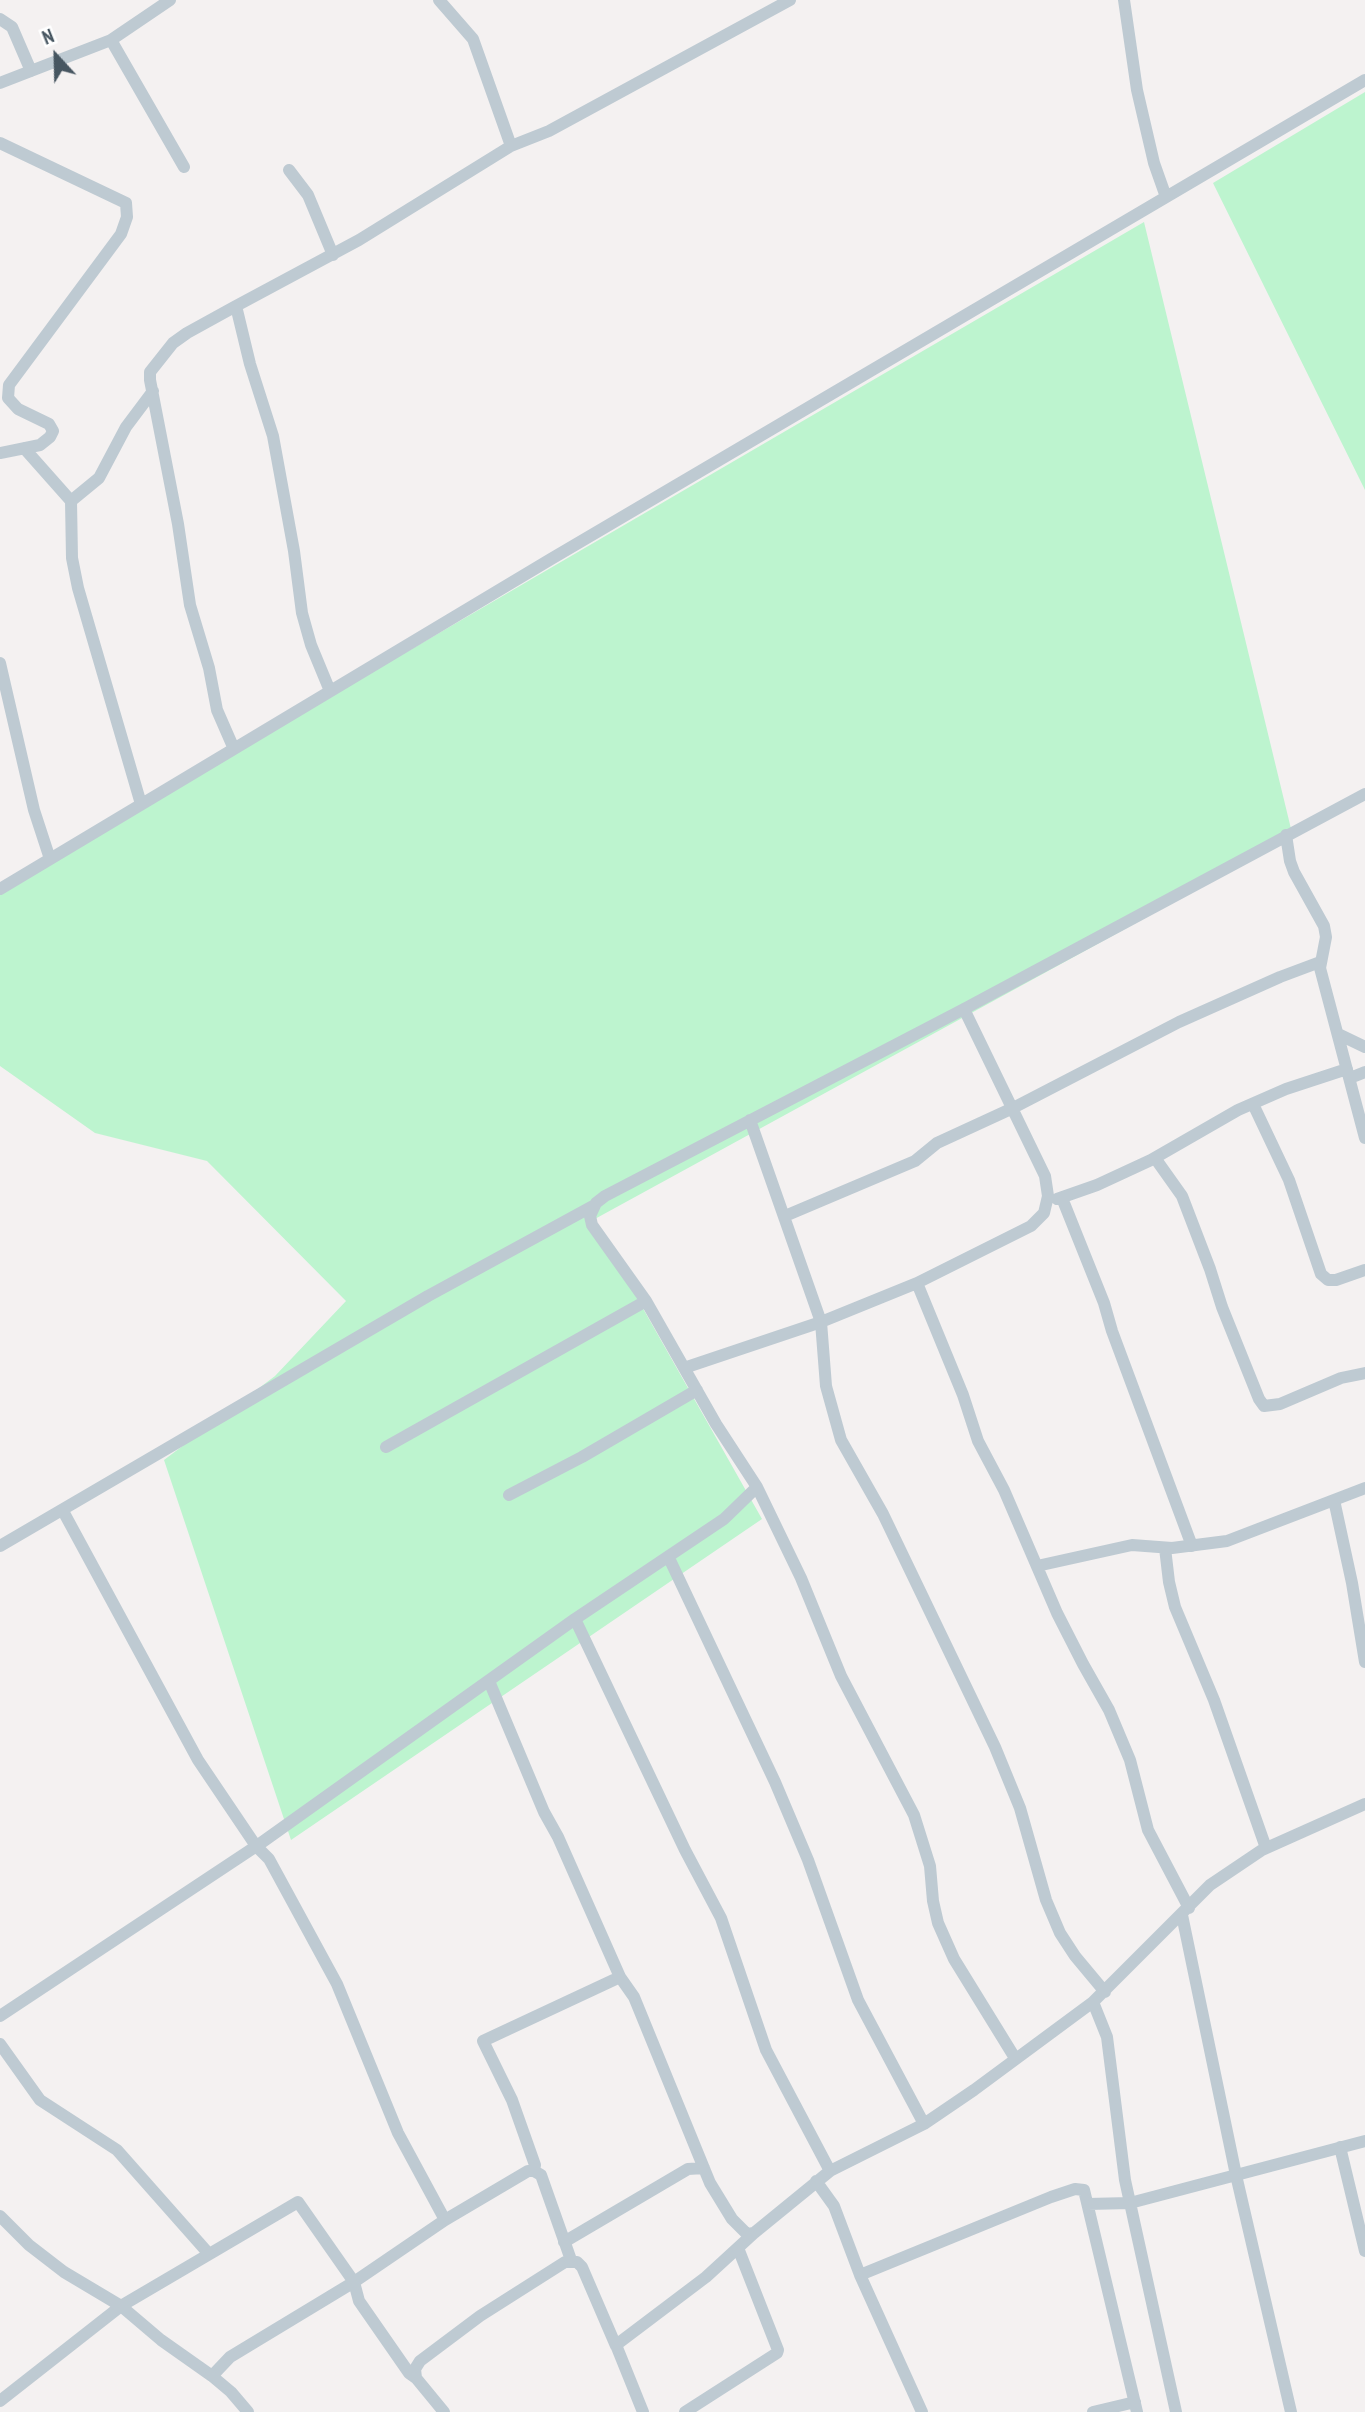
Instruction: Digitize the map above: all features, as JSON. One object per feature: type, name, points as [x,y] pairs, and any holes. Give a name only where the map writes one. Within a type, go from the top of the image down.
[{"type":"street","points":[[0,83],[111,40],[170,0]]},
{"type":"street","points":[[439,0],[473,39],[511,146]]},
{"type":"street","points":[[233,748],[217,709],[209,668],[191,605],[178,524],[150,388],[150,372],[173,343],[187,333],[333,255],[511,146],[549,131],[788,0]]},
{"type":"street","points":[[1124,0],[1137,90],[1154,163],[1166,197]]},
{"type":"street","points":[[0,19],[12,27],[31,71]]},
{"type":"street","points":[[111,40],[184,167]]},
{"type":"street","points":[[0,889],[233,748],[1365,80]]},
{"type":"street","points":[[0,143],[127,203],[127,217],[121,234],[9,385],[8,398],[18,410],[49,424],[53,431],[50,438],[40,445],[0,453]]},
{"type":"street","points":[[289,170],[308,195],[333,255]]},
{"type":"street","points":[[236,306],[250,364],[273,436],[294,551],[302,613],[330,691]]},
{"type":"street","points":[[71,501],[99,478],[150,388]]},
{"type":"street","points":[[24,448],[71,501],[72,558],[78,588],[141,804]]},
{"type":"street","points":[[1,667],[34,810],[50,859]]},
{"type":"street","points":[[0,1546],[428,1296],[593,1206],[605,1196],[964,1009],[1365,794]]},
{"type":"street","points":[[1286,835],[1294,872],[1326,933],[1320,962],[1365,1138]]},
{"type":"street","points":[[785,1216],[915,1161],[937,1143],[1013,1108],[1179,1022],[1320,962]]},
{"type":"street","points":[[684,1368],[821,1322],[917,1283],[1031,1226],[1044,1213],[1047,1203],[1045,1175],[964,1009]]},
{"type":"street","points":[[1338,1034],[1365,1047]]},
{"type":"street","points":[[1047,1203],[1155,1158],[1286,1089],[1365,1072]]},
{"type":"street","points":[[1254,1104],[1289,1180],[1321,1274],[1328,1280],[1336,1280],[1365,1270]]},
{"type":"street","points":[[750,1119],[821,1322],[826,1387],[841,1440],[883,1514],[995,1747],[1020,1808],[1046,1900],[1060,1933],[1074,1956],[1105,1992]]},
{"type":"street","points":[[1155,1158],[1182,1196],[1222,1307],[1264,1406],[1280,1404],[1341,1378],[1365,1373]]},
{"type":"street","points":[[1062,1198],[1104,1303],[1192,1546]]},
{"type":"street","points":[[593,1206],[590,1216],[592,1225],[646,1301],[757,1487],[801,1578],[841,1676],[914,1815],[930,1866],[938,1923],[954,1959],[1015,2058]]},
{"type":"street","points":[[917,1283],[963,1395],[978,1441],[1004,1490],[1083,1664],[1109,1710],[1130,1760],[1148,1830],[1185,1911],[1236,2175],[1291,2412]]},
{"type":"street","points":[[386,1447],[646,1301]]},
{"type":"street","points":[[509,1495],[582,1457],[697,1390]]},
{"type":"street","points":[[0,2016],[256,1846],[575,1619],[669,1558],[724,1519],[757,1487]]},
{"type":"street","points":[[1037,1566],[1132,1545],[1165,1548],[1227,1541],[1365,1489]]},
{"type":"street","points":[[1334,1500],[1353,1583],[1365,1662]]},
{"type":"street","points":[[63,1511],[198,1760],[256,1846],[269,1859],[337,1984],[398,2133],[445,2220]]},
{"type":"street","points":[[1165,1548],[1175,1608],[1210,1690],[1266,1848]]},
{"type":"street","points":[[669,1558],[775,1782],[803,1849],[858,2000],[924,2124]]},
{"type":"street","points":[[575,1619],[685,1850],[721,1919],[766,2050],[830,2171]]},
{"type":"street","points":[[489,1681],[544,1812],[558,1837],[620,1978],[634,1997],[710,2183],[732,2219],[747,2234],[754,2233]]},
{"type":"street","points":[[616,2346],[706,2277],[816,2180],[924,2124],[1093,2003],[1210,1885],[1266,1848],[1365,1804]]},
{"type":"street","points":[[534,2171],[535,2165],[512,2100],[483,2041],[620,1978]]},
{"type":"street","points":[[1093,2003],[1107,2037],[1125,2180],[1176,2412]]},
{"type":"street","points":[[0,2044],[40,2100],[117,2150],[209,2254]]},
{"type":"street","points":[[1088,2204],[1130,2203],[1365,2141]]},
{"type":"street","points":[[1340,2147],[1365,2251]]},
{"type":"street","points":[[564,2242],[688,2169],[704,2168]]},
{"type":"street","points":[[212,2376],[230,2357],[354,2282],[445,2220],[528,2171],[534,2171],[541,2175],[571,2260],[582,2267],[643,2412]]},
{"type":"street","points":[[816,2180],[834,2206],[860,2276],[922,2412]]},
{"type":"street","points":[[860,2276],[1075,2189],[1084,2190],[1136,2407],[1093,2412]]},
{"type":"street","points":[[0,2401],[121,2306],[298,2202],[354,2282],[359,2301],[409,2373],[416,2378],[441,2411]]},
{"type":"street","points":[[0,2216],[29,2245],[64,2272],[121,2306],[161,2340],[212,2376],[231,2392],[248,2412]]},
{"type":"street","points":[[685,2412],[778,2350],[738,2248]]},
{"type":"street","points":[[416,2378],[415,2369],[420,2361],[480,2316],[571,2260]]},
{"type":"green space","points":[[1365,92],[1365,490],[1213,183]]},
{"type":"green space","points":[[1144,222],[1293,837],[593,1220],[762,1519],[291,1840],[164,1460],[275,1376],[346,1301],[207,1161],[95,1133],[0,1066],[0,889]]}]
